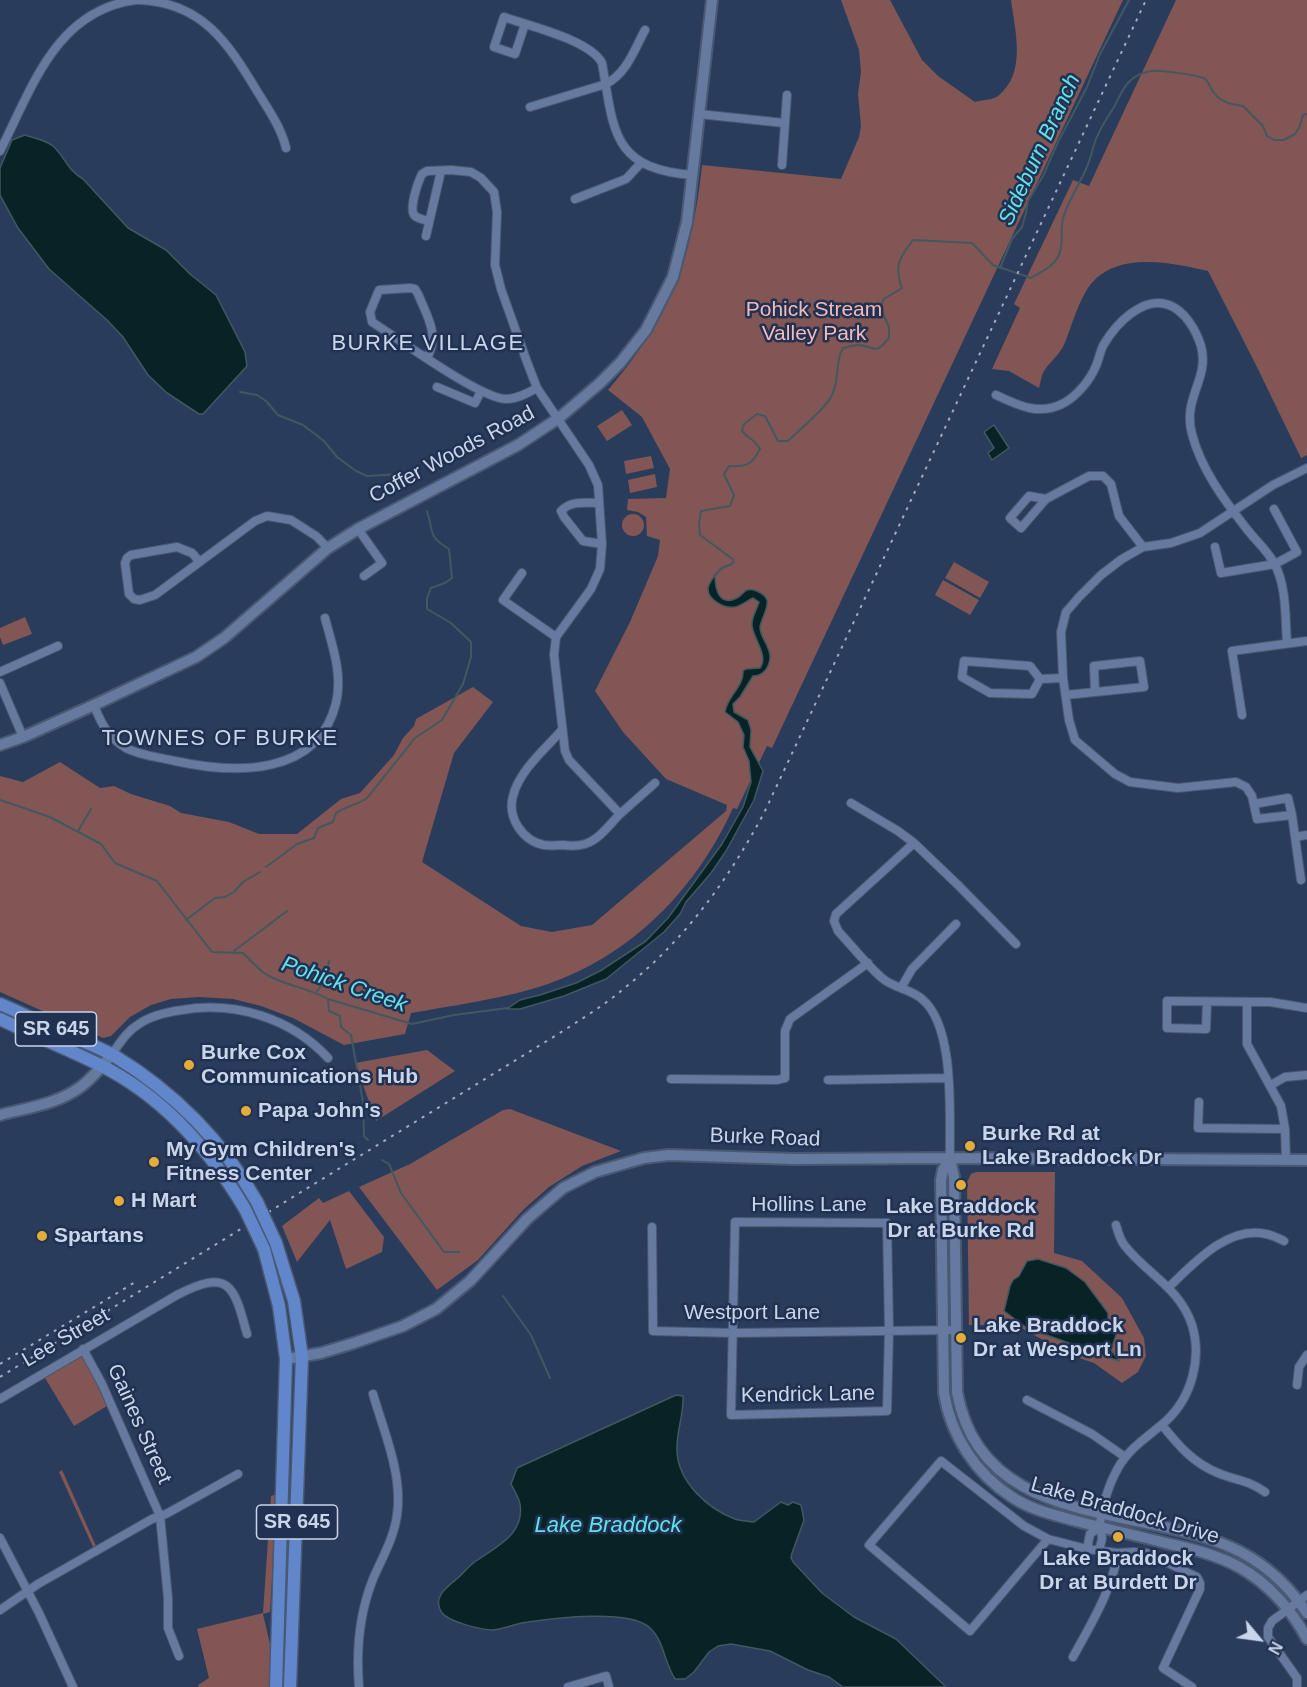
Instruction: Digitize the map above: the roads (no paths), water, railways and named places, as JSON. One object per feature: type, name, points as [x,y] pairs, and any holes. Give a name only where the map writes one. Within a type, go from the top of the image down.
[{"type":"main road","name":"SR 645","points":[[0,1004],[112,1054],[158,1085],[190,1112],[231,1160],[257,1202],[276,1243],[291,1286],[303,1357],[290,1687]]},
{"type":"main road","name":"SR 645","points":[[0,1019],[102,1066],[148,1097],[180,1124],[214,1162],[245,1209],[264,1250],[279,1306],[286,1359],[276,1687]]},
{"type":"street","points":[[0,151],[39,72],[58,44],[86,18],[111,5],[138,0],[165,3],[179,8],[203,22],[222,39],[237,58],[270,112],[286,148]]},
{"type":"street","name":"Coffer Woods Road","points":[[0,745],[23,737],[184,664],[210,648],[328,548],[358,529],[518,445],[559,418],[620,363],[654,317],[673,277],[682,249],[693,175],[712,0]]},
{"type":"street","points":[[525,24],[515,54],[494,47],[504,17],[525,24],[581,44],[593,51],[602,63],[611,119],[621,144],[641,163],[661,170],[693,175]]},
{"type":"street","points":[[530,107],[616,79],[622,73],[645,30]]},
{"type":"street","points":[[782,165],[787,95]]},
{"type":"street","points":[[699,114],[784,123]]},
{"type":"street","points":[[575,199],[626,180],[641,163]]},
{"type":"street","points":[[429,221],[417,218],[411,208],[422,174],[427,171],[471,172],[481,178],[494,192],[497,212],[495,266],[501,289],[537,388],[589,465],[598,485],[602,544],[600,569],[578,610],[556,637],[554,655],[565,751],[569,760],[620,814]]},
{"type":"street","points":[[426,236],[441,171]]},
{"type":"street","points":[[427,358],[434,342],[433,333],[415,289],[379,290],[370,312],[372,322],[427,358],[481,391],[506,399],[524,395],[537,388]]},
{"type":"street","points":[[996,395],[1022,407],[1047,410],[1065,403],[1082,389],[1095,368],[1103,346],[1129,315],[1146,304],[1165,303],[1178,309],[1190,323],[1201,346],[1202,354],[1203,370],[1192,397],[1189,417],[1192,435],[1210,478],[1275,564],[1281,585],[1287,644]]},
{"type":"street","points":[[437,387],[475,403],[481,391]]},
{"type":"street","points":[[1292,815],[1257,819],[1252,796],[1246,787],[1236,782],[1178,788],[1130,782],[1115,774],[1075,740],[1069,720],[1063,678],[1061,632],[1066,612],[1101,575],[1122,559],[1143,547],[1171,543],[1200,533],[1273,485],[1307,468]]},
{"type":"street","points":[[1046,500],[1029,496],[1010,518],[1022,528],[1046,500],[1089,476],[1103,476],[1112,484],[1119,516],[1143,547]]},
{"type":"street","points":[[599,503],[573,503],[561,511],[583,541],[602,544]]},
{"type":"street","points":[[1215,548],[1221,573],[1275,564],[1297,552],[1274,509]]},
{"type":"street","points":[[200,562],[192,553],[177,547],[131,555],[125,563],[129,594],[134,599],[140,600],[155,596],[255,521],[267,516],[291,520],[316,536],[328,548]]},
{"type":"street","points":[[358,529],[382,563],[364,576]]},
{"type":"street","points":[[522,573],[503,600],[556,637]]},
{"type":"street","points":[[94,705],[107,732],[128,749],[141,754],[206,767],[251,768],[279,763],[302,752],[322,735],[336,703],[337,661],[325,618]]},
{"type":"street","points":[[1242,715],[1232,651],[1307,641]]},
{"type":"street","points":[[0,672],[58,646]]},
{"type":"street","points":[[964,661],[1030,666],[1040,680],[1032,694],[990,693],[962,677],[964,661]]},
{"type":"street","points":[[1066,695],[1144,687],[1140,661],[1094,666],[1095,692]]},
{"type":"street","points":[[1040,680],[1063,678]]},
{"type":"street","points":[[0,683],[23,737]]},
{"type":"street","points":[[562,730],[523,774],[513,796],[511,809],[516,824],[533,841],[544,845],[585,845],[593,841],[655,783]]},
{"type":"street","points":[[1254,804],[1288,798],[1301,880]]},
{"type":"street","points":[[851,803],[914,843],[1016,944]]},
{"type":"street","points":[[1295,837],[1307,835]]},
{"type":"street","name":"Lake Braddock Drive","points":[[914,843],[836,914],[834,921],[838,931],[882,978],[921,998],[936,1017],[947,1054],[950,1158],[954,1177],[957,1384],[960,1406],[969,1431],[988,1458],[1009,1478],[1033,1493],[1229,1547],[1268,1569],[1303,1598],[1307,1613]]},
{"type":"street","points":[[901,988],[912,969],[956,924]]},
{"type":"street","points":[[671,1079],[777,1080],[785,1078],[785,1031],[790,1019],[868,963]]},
{"type":"street","points":[[1207,1002],[1206,1029],[1167,1028],[1167,1001],[1270,1002],[1307,1008]]},
{"type":"street","points":[[1247,1002],[1247,1044],[1281,1106],[1287,1161]]},
{"type":"street","points":[[0,1114],[46,1103],[72,1093],[102,1066],[128,1033],[144,1020],[165,1012],[210,1007],[245,1011],[279,1023],[306,1037],[328,1058]]},
{"type":"street","points":[[1271,1085],[1285,1077],[1307,1075]]},
{"type":"street","points":[[828,1080],[948,1078]]},
{"type":"street","points":[[1199,1102],[1198,1128],[1285,1129]]},
{"type":"street","name":"Burke Road","points":[[286,1359],[321,1353],[396,1328],[436,1309],[470,1281],[527,1219],[548,1200],[577,1180],[614,1165],[644,1158],[669,1155],[806,1159],[1307,1160]]},
{"type":"street","name":"Lake Braddock Drive","points":[[950,1158],[943,1170],[941,1180],[943,1385],[946,1409],[957,1437],[978,1467],[1000,1489],[1020,1502],[1042,1511],[1224,1559],[1259,1580],[1288,1609],[1307,1639]]},
{"type":"street","name":"Hollins Lane","points":[[733,1332],[735,1222],[887,1223],[889,1330]]},
{"type":"street","points":[[1099,1550],[1102,1536],[1099,1527],[1112,1481],[1125,1457],[1169,1418],[1185,1396],[1196,1358],[1195,1338],[1180,1300],[1124,1245],[1116,1225]]},
{"type":"street","name":"Westport Lane","points":[[652,1227],[653,1331],[956,1330]]},
{"type":"street","points":[[1169,1287],[1205,1254],[1227,1240],[1255,1233],[1265,1233],[1284,1240]]},
{"type":"street","name":"Lee Street","points":[[0,1398],[203,1282],[221,1282],[234,1294],[247,1334]]},
{"type":"street","name":"Kendrick Lane","points":[[733,1332],[731,1415],[887,1411],[889,1330]]},
{"type":"street","name":"Gaines Street","points":[[83,1349],[102,1384],[160,1516],[168,1598],[168,1628],[179,1656]]},
{"type":"street","points":[[1297,1385],[1299,1367],[1307,1355]]},
{"type":"street","points":[[359,1687],[357,1651],[364,1604],[392,1536],[398,1509],[395,1471],[374,1394]]},
{"type":"street","points":[[1027,1400],[1092,1434],[1125,1457]]},
{"type":"street","points":[[1162,1425],[1182,1449],[1199,1464],[1220,1474],[1247,1481],[1265,1492]]},
{"type":"street","points":[[1048,1539],[970,1631],[869,1545],[941,1461],[1023,1526],[1048,1539],[1087,1549],[1118,1553],[1148,1553],[1197,1577],[1200,1589],[1163,1668],[1192,1687]]},
{"type":"street","name":"Gaines Street","points":[[160,1516],[238,1474]]},
{"type":"street","points":[[0,1610],[27,1592],[160,1516]]},
{"type":"street","points":[[1087,1549],[1090,1534],[1099,1527]]},
{"type":"street","points":[[0,1538],[73,1687]]},
{"type":"street","points":[[1073,1657],[1115,1571],[1118,1553]]},
{"type":"street","points":[[1297,1687],[1297,1678],[1268,1637],[1268,1628],[1272,1621],[1303,1598]]},
{"type":"street","points":[[567,1687],[606,1676],[609,1687]]},
{"type":"water","points":[[25,135],[53,146],[73,172],[83,179],[128,228],[166,250],[216,295],[245,352],[247,366],[203,414],[199,414],[167,393],[148,375],[123,337],[49,269],[18,228],[0,195],[0,168],[12,140]]},
{"type":"water","points":[[994,425],[1009,448],[992,460],[988,453],[994,448],[984,432]]},
{"type":"water","points":[[715,575],[717,591],[726,600],[753,590],[759,592],[767,600],[760,627],[770,654],[768,665],[763,673],[753,676],[733,704],[734,712],[748,720],[751,730],[750,747],[763,771],[754,800],[711,873],[664,932],[606,979],[564,996],[520,1009],[507,1009],[520,1000],[576,983],[600,971],[646,941],[668,918],[722,844],[743,807],[751,782],[749,761],[743,747],[744,735],[738,722],[725,712],[726,706],[741,682],[743,671],[760,668],[762,664],[762,653],[752,626],[759,602],[753,598],[735,607],[727,607],[718,603],[711,597],[708,589]]},
{"type":"water","points":[[1038,1259],[1066,1268],[1085,1282],[1108,1313],[1116,1335],[1111,1350],[1119,1361],[1027,1328],[1004,1311],[1013,1280],[1019,1276],[1027,1261]]},
{"type":"water","name":"Lake Braddock","points":[[676,1395],[683,1396],[677,1444],[679,1462],[689,1484],[696,1493],[715,1509],[737,1520],[754,1522],[781,1502],[788,1505],[793,1502],[801,1505],[804,1520],[792,1553],[791,1558],[794,1563],[822,1593],[854,1617],[896,1639],[946,1687],[843,1687],[829,1677],[808,1670],[770,1651],[731,1644],[718,1646],[709,1652],[694,1672],[685,1679],[675,1679],[658,1638],[649,1627],[639,1621],[609,1616],[573,1617],[524,1623],[493,1630],[458,1622],[442,1613],[438,1602],[442,1592],[473,1563],[507,1539],[518,1524],[520,1504],[511,1484],[517,1468]]},
{"type":"waterway","name":"Sideburn Branch","points":[[1000,268],[1012,239],[1022,227],[1028,201],[1043,176],[1087,87],[1100,54],[1129,0]]},
{"type":"waterway","name":"Pohick Creek","points":[[714,576],[722,568],[732,564],[734,560],[700,535],[701,511],[730,506],[734,495],[724,474],[729,466],[740,466],[751,462],[760,449],[742,431],[744,424],[757,414],[765,416],[778,441],[788,441],[818,413],[831,397],[843,348],[859,345],[878,349],[884,344],[889,338],[889,327],[880,307],[884,299],[902,288],[898,274],[899,262],[913,240],[972,243],[993,265],[1031,278],[1047,268],[1059,255],[1064,214],[1088,165],[1100,130],[1127,84],[1143,73],[1170,72],[1205,79],[1221,100],[1243,106],[1263,126],[1267,136],[1274,140],[1284,140],[1295,134],[1303,115],[1307,114]]},
{"type":"waterway","points":[[240,392],[257,395],[266,401],[278,415],[303,425],[324,441],[337,457],[356,471],[367,476],[401,474],[415,483]]},
{"type":"waterway","points":[[266,867],[297,844],[314,838],[318,828],[333,822],[336,813],[367,798],[415,738],[442,720],[463,684],[471,657],[471,642],[451,623],[427,609],[427,598],[431,588],[452,578],[449,549],[434,537],[427,511]]},
{"type":"waterway","name":"Pohick Creek","points":[[0,800],[50,817],[101,844],[115,863],[157,881],[212,952],[243,953],[260,970],[275,979],[328,999],[412,1024],[454,1015],[508,1008]]},
{"type":"waterway","points":[[78,831],[91,809]]},
{"type":"waterway","points":[[186,920],[215,898],[225,897],[234,892],[243,882],[260,872]]},
{"type":"waterway","points":[[234,951],[287,911]]},
{"type":"waterway","points":[[317,991],[325,981],[329,961]]},
{"type":"waterway","points":[[328,999],[329,1011],[340,1016],[341,1027],[351,1035],[363,1102],[364,1136],[368,1140]]},
{"type":"waterway","points":[[382,1160],[389,1164],[401,1193],[444,1252],[459,1252]]},
{"type":"waterway","points":[[503,1296],[531,1335],[550,1378]]},
{"type":"railway","points":[[0,1377],[583,1018],[619,993],[648,968],[687,928],[736,862],[764,813],[1146,0]]},
{"type":"railway","points":[[0,1364],[137,1281]]},
{"type":"place","name":"Burke Cox Communications Hub","points":[[189,1065]]},
{"type":"place","name":"Papa John's","points":[[246,1111]]},
{"type":"place","name":"Burke Rd at Lake Braddock Dr","points":[[970,1146]]},
{"type":"place","name":"My Gym Children's Fitness Center","points":[[154,1162]]},
{"type":"place","name":"Lake Braddock Dr at Burke Rd","points":[[961,1185]]},
{"type":"place","name":"H Mart","points":[[119,1201]]},
{"type":"place","name":"Spartans","points":[[42,1236]]},
{"type":"place","name":"Lake Braddock Dr at Wesport Ln","points":[[961,1338]]},
{"type":"place","name":"Lake Braddock Dr at Burdett Dr","points":[[1118,1537]]},
{"type":"district","name":"BURKE VILLAGE","points":[[428,344]]},
{"type":"district","name":"TOWNES OF BURKE","points":[[220,739]]},
{"type":"park label","name":"Pohick Stream Valley Park","points":[[814,322]]}]
